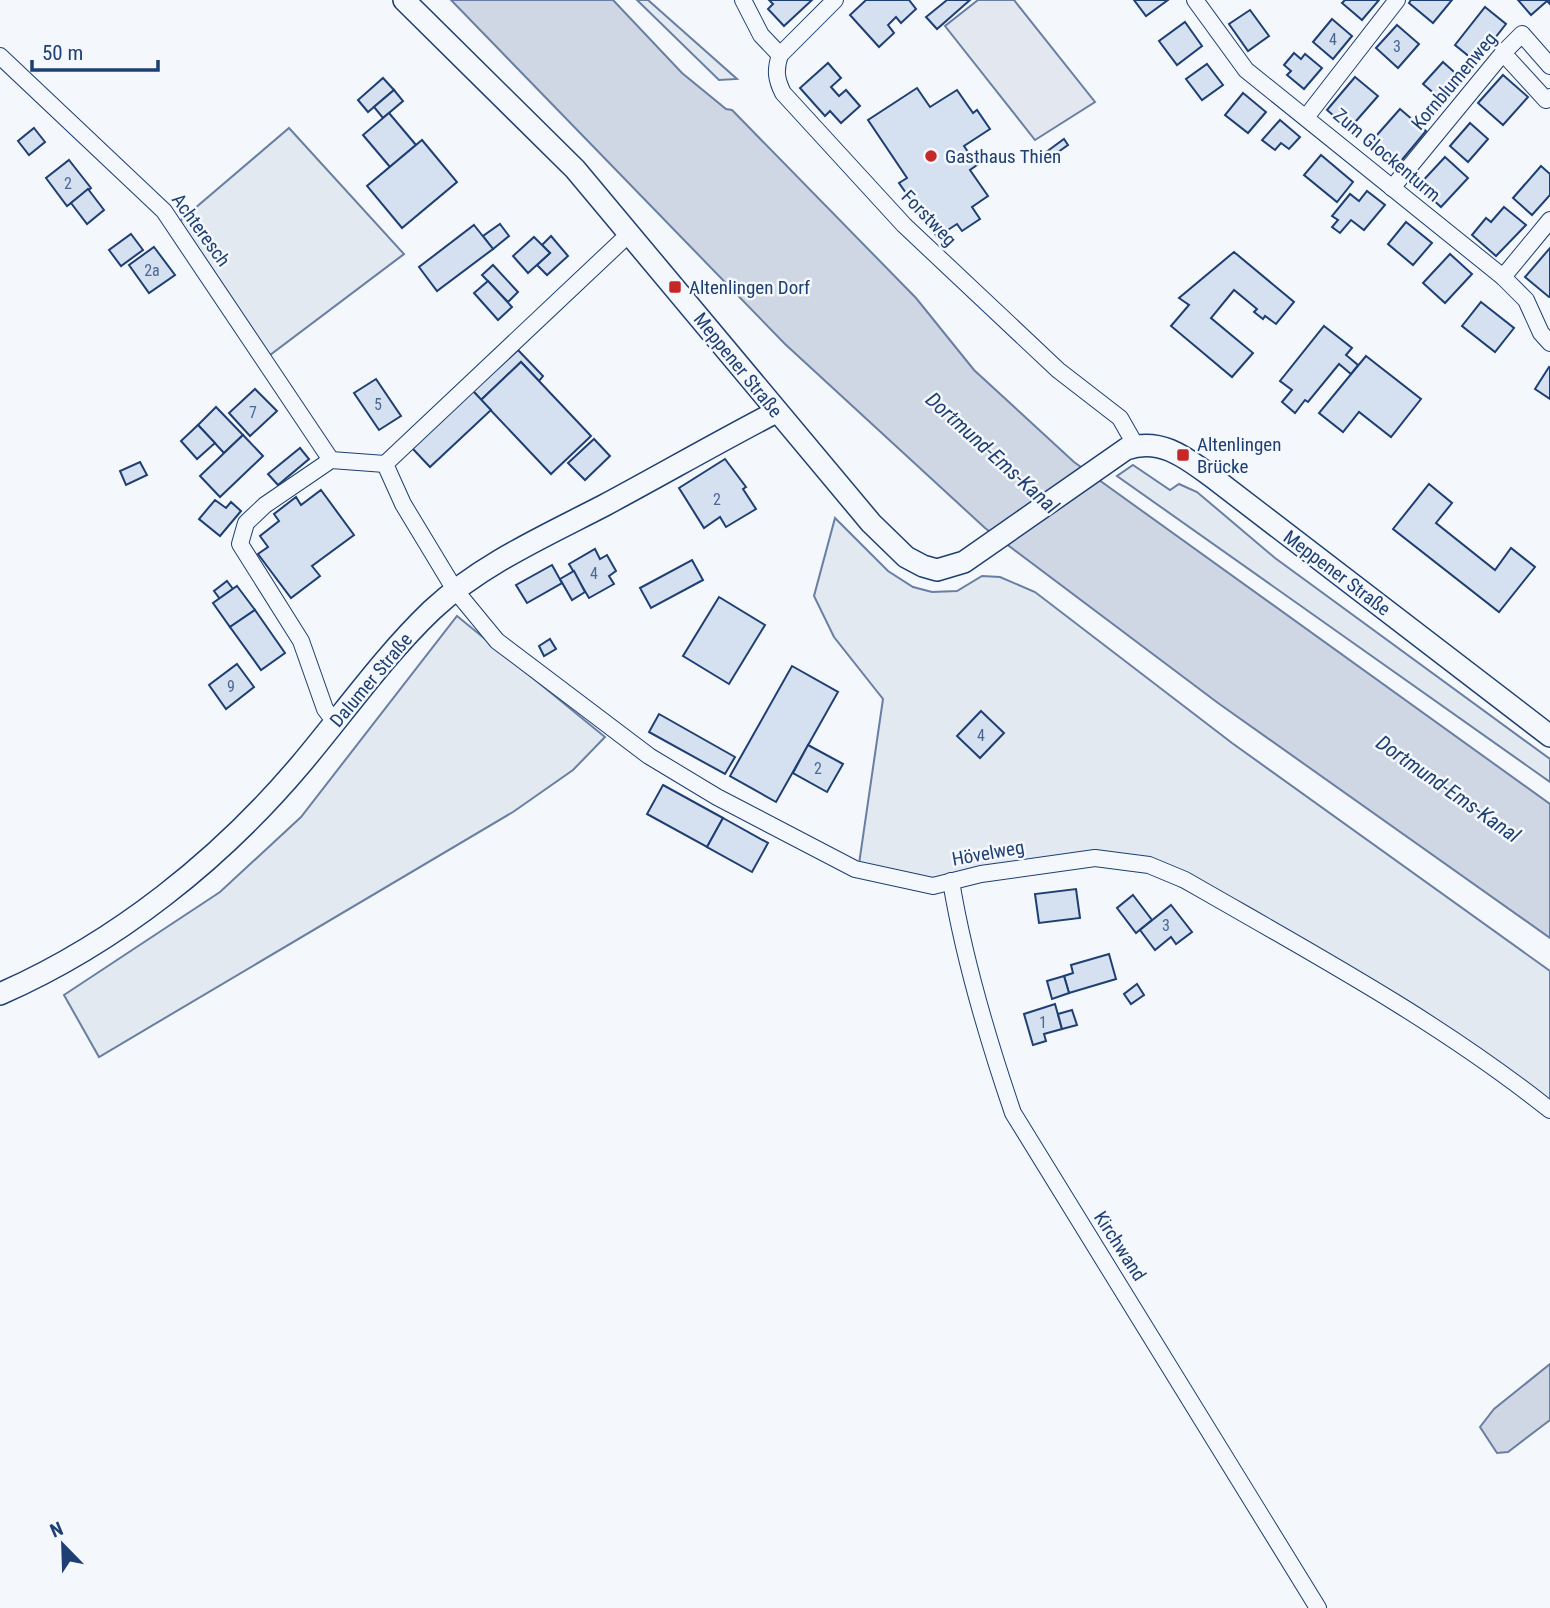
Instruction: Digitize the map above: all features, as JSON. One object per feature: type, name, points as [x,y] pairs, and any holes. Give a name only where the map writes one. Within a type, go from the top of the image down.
[{"type":"main road","name":"Meppener Straße","points":[[404,0],[575,169],[862,513],[906,557],[937,570],[952,567],[974,556],[1113,458],[1136,446],[1151,444],[1183,456],[1550,736]]},
{"type":"main road","name":"Dalumer Straße","points":[[0,994],[71,957],[148,908],[258,811],[396,648],[455,590],[541,539],[776,412]]},
{"type":"street","points":[[743,0],[761,35],[780,55],[835,0]]},
{"type":"street","name":"Zum Glockenturm","points":[[1195,0],[1246,70],[1307,116],[1503,277],[1526,300],[1541,333],[1550,343]]},
{"type":"street","points":[[1307,116],[1397,0]]},
{"type":"street","name":"Kornblumenweg","points":[[1392,188],[1503,53],[1522,34],[1550,66]]},
{"type":"street","points":[[1503,53],[1546,100],[1550,97]]},
{"type":"street","name":"Forstweg","points":[[780,55],[776,80],[783,93],[904,225],[1058,370],[1120,418],[1136,446]]},
{"type":"street","name":"Achteresch","points":[[0,56],[164,211],[331,460]]},
{"type":"street","points":[[1503,277],[1550,220]]},
{"type":"street","points":[[335,722],[325,709],[301,641],[240,544],[246,523],[264,505],[331,460],[385,464],[631,233]]},
{"type":"street","points":[[385,464],[403,504],[455,590]]},
{"type":"street","name":"Hövelweg","points":[[455,590],[497,641],[596,719],[717,797],[855,869],[926,885],[1095,858],[1149,865],[1185,880],[1414,1013],[1505,1074],[1550,1110]]},
{"type":"street","name":"Kirchwand","points":[[951,881],[959,928],[985,1030],[1013,1113],[1318,1608]]},
{"type":"shaded area","points":[[637,0],[648,0],[737,79],[719,80]]},
{"type":"shaded area","points":[[978,0],[1014,0],[1095,102],[1035,140],[945,26]]},
{"type":"shaded area","points":[[289,128],[404,254],[270,355],[180,221]]},
{"type":"shaded area","points":[[1133,465],[1170,490],[1179,484],[1197,492],[1275,558],[1550,759],[1550,782],[1117,476]]},
{"type":"shaded area","points":[[835,518],[888,571],[913,587],[932,592],[957,591],[982,576],[1000,577],[1035,592],[1232,743],[1550,971],[1550,1109],[1416,1013],[1125,857],[933,882],[859,864],[883,699],[834,637],[814,596]]},
{"type":"shaded area","points":[[457,616],[605,737],[573,770],[513,812],[99,1057],[64,995],[220,892],[301,817]]},
{"type":"water","name":"Dortmund-Ems-Kanal","points":[[451,0],[613,0],[682,73],[726,109],[732,110],[916,298],[974,370],[1074,462],[1550,804],[1550,938],[1218,703],[985,528],[785,344]]},
{"type":"water","points":[[1550,1364],[1550,1420],[1508,1452],[1497,1453],[1480,1427],[1494,1409]]},
{"type":"building","points":[[769,0],[812,0],[784,26],[768,9],[773,4]]},
{"type":"building","points":[[866,0],[909,0],[916,9],[901,23],[896,17],[888,25],[894,33],[879,47],[850,15]]},
{"type":"building","points":[[947,0],[970,0],[937,29],[926,17]]},
{"type":"building","points":[[1134,0],[1168,0],[1146,16]]},
{"type":"building","points":[[1345,0],[1379,0],[1362,20],[1342,3]]},
{"type":"building","points":[[1411,0],[1452,0],[1433,23],[1409,3]]},
{"type":"building","points":[[1518,0],[1550,0],[1550,4],[1547,1],[1531,15]]},
{"type":"building","points":[[1485,7],[1506,24],[1476,62],[1455,45]]},
{"type":"building","points":[[1250,10],[1269,36],[1248,51],[1229,24]]},
{"type":"building","points":[[1332,19],[1352,36],[1333,59],[1313,42]]},
{"type":"building","points":[[1185,22],[1202,46],[1177,65],[1159,41]]},
{"type":"building","points":[[1397,25],[1419,44],[1398,68],[1376,48]]},
{"type":"building","points":[[1294,53],[1301,59],[1305,54],[1322,68],[1304,89],[1287,75],[1291,71],[1284,65]]},
{"type":"building","points":[[1443,62],[1462,79],[1443,101],[1423,84]]},
{"type":"building","points":[[828,63],[841,78],[831,87],[839,96],[846,90],[860,106],[841,123],[830,111],[825,116],[800,88]]},
{"type":"building","points":[[1207,64],[1223,85],[1202,100],[1186,79]]},
{"type":"building","points":[[1503,75],[1528,97],[1503,125],[1478,103]]},
{"type":"building","points":[[1355,77],[1378,96],[1349,129],[1327,110]]},
{"type":"building","points":[[383,78],[394,90],[368,112],[358,100]]},
{"type":"building","name":"Gasthaus Thien","points":[[917,88],[930,107],[957,90],[973,113],[977,110],[990,129],[964,146],[977,165],[970,170],[988,196],[972,207],[980,219],[962,231],[957,224],[937,237],[899,183],[907,178],[868,120]]},
{"type":"building","points":[[394,90],[403,101],[383,118],[374,107]]},
{"type":"building","points":[[1243,93],[1266,112],[1248,133],[1225,115]]},
{"type":"building","points":[[1400,109],[1426,131],[1396,167],[1369,144]]},
{"type":"building","points":[[389,113],[416,145],[390,167],[363,135]]},
{"type":"building","points":[[1280,120],[1300,137],[1289,149],[1281,143],[1275,150],[1262,140]]},
{"type":"building","points":[[1470,123],[1488,139],[1468,162],[1450,146]]},
{"type":"building","points":[[34,128],[45,142],[29,155],[18,141]]},
{"type":"building","points":[[1064,139],[1068,145],[1047,160],[1042,155]]},
{"type":"building","points":[[422,140],[457,182],[402,228],[367,186]]},
{"type":"building","points":[[1321,155],[1353,182],[1337,202],[1304,175]]},
{"type":"building","points":[[1445,157],[1468,178],[1441,207],[1418,186]]},
{"type":"building","points":[[69,160],[91,188],[67,206],[46,178]]},
{"type":"building","points":[[1541,166],[1550,174],[1550,195],[1532,215],[1513,198]]},
{"type":"building","points":[[88,189],[104,210],[87,224],[71,203]]},
{"type":"building","points":[[1367,191],[1385,205],[1364,230],[1351,220],[1340,233],[1332,227],[1338,220],[1332,216],[1350,194],[1359,201]]},
{"type":"building","points":[[1504,207],[1526,225],[1496,256],[1472,235],[1486,218],[1491,222]]},
{"type":"building","points":[[1406,222],[1432,243],[1413,265],[1388,244]]},
{"type":"building","points":[[500,224],[509,236],[493,249],[483,236]]},
{"type":"building","points":[[474,225],[493,249],[437,291],[419,267]]},
{"type":"building","points":[[131,234],[143,250],[121,266],[109,250]]},
{"type":"building","points":[[551,236],[568,256],[547,275],[537,265],[550,253],[542,245]]},
{"type":"building","points":[[534,237],[550,253],[528,273],[513,256]]},
{"type":"building","points":[[154,247],[175,275],[149,293],[129,265]]},
{"type":"building","points":[[1550,248],[1550,296],[1549,297],[1525,277]]},
{"type":"building","points":[[1234,252],[1294,302],[1276,324],[1254,312],[1257,309],[1234,290],[1211,318],[1253,353],[1232,377],[1171,326],[1189,305],[1179,298]]},
{"type":"building","points":[[1450,254],[1472,274],[1445,303],[1423,283]]},
{"type":"building","points":[[493,265],[518,292],[508,302],[482,275]]},
{"type":"building","points":[[488,281],[512,307],[498,320],[474,293]]},
{"type":"building","points":[[1481,302],[1514,328],[1495,352],[1462,326]]},
{"type":"building","points":[[1324,326],[1352,348],[1346,355],[1358,365],[1351,374],[1339,364],[1308,402],[1305,400],[1295,413],[1282,402],[1292,390],[1280,381]]},
{"type":"building","points":[[518,350],[543,376],[539,381],[521,362],[481,400],[473,391]]},
{"type":"building","points":[[1366,356],[1421,399],[1391,437],[1359,412],[1343,432],[1319,413]]},
{"type":"building","points":[[521,362],[591,436],[551,474],[481,400]]},
{"type":"building","points":[[1550,368],[1550,399],[1535,389]]},
{"type":"building","points":[[376,379],[401,416],[379,430],[354,393]]},
{"type":"building","points":[[255,389],[277,411],[250,436],[229,413]]},
{"type":"building","points":[[473,391],[491,410],[430,467],[412,448]]},
{"type":"building","points":[[216,407],[243,435],[224,453],[198,425]]},
{"type":"building","points":[[198,425],[215,443],[197,459],[181,441]]},
{"type":"building","points":[[243,435],[263,456],[220,497],[200,476]]},
{"type":"building","points":[[594,439],[610,456],[585,480],[568,463]]},
{"type":"building","points":[[300,448],[309,459],[278,485],[268,474]]},
{"type":"building","points":[[725,459],[746,487],[743,489],[756,509],[726,527],[720,517],[704,528],[679,488]]},
{"type":"building","points":[[140,462],[147,475],[126,485],[120,471]]},
{"type":"building","points":[[1429,484],[1452,503],[1436,523],[1495,570],[1511,548],[1535,567],[1499,612],[1393,529]]},
{"type":"building","points":[[321,490],[354,535],[312,566],[320,576],[291,598],[258,554],[268,547],[260,536],[279,521],[274,514],[296,497],[301,505]]},
{"type":"building","points":[[215,500],[226,508],[231,502],[241,511],[220,536],[199,519]]},
{"type":"building","points":[[595,549],[600,559],[607,555],[616,571],[609,576],[614,584],[589,598],[569,564]]},
{"type":"building","points":[[692,560],[703,580],[651,608],[640,588]]},
{"type":"building","points":[[552,565],[562,583],[527,603],[516,585]]},
{"type":"building","points":[[574,571],[585,592],[572,600],[560,579]]},
{"type":"building","points":[[227,581],[233,589],[220,599],[214,591]]},
{"type":"building","points":[[237,586],[255,610],[230,627],[213,603]]},
{"type":"building","points":[[719,597],[765,625],[729,684],[683,656]]},
{"type":"building","points":[[255,610],[285,653],[261,670],[230,627]]},
{"type":"building","points":[[550,639],[556,649],[544,656],[539,646]]},
{"type":"building","points":[[237,664],[254,687],[226,709],[209,685]]},
{"type":"building","points":[[792,666],[838,692],[776,802],[730,776]]},
{"type":"building","points":[[981,711],[1004,733],[980,758],[957,736]]},
{"type":"building","points":[[659,714],[735,757],[725,774],[649,732]]},
{"type":"building","points":[[808,745],[843,764],[827,792],[793,773]]},
{"type":"building","points":[[663,785],[723,818],[707,847],[647,814]]},
{"type":"building","points":[[723,818],[768,843],[752,872],[707,847]]},
{"type":"building","points":[[1076,889],[1080,918],[1039,923],[1035,894]]},
{"type":"building","points":[[1133,895],[1152,920],[1136,933],[1117,908]]},
{"type":"building","points":[[1171,905],[1192,932],[1176,944],[1171,937],[1155,950],[1140,930]]},
{"type":"building","points":[[1109,954],[1116,979],[1069,993],[1064,976],[1073,973],[1071,965]]},
{"type":"building","points":[[1064,976],[1069,993],[1052,999],[1047,981]]},
{"type":"building","points":[[1137,984],[1144,995],[1131,1004],[1124,994]]},
{"type":"building","points":[[1055,1004],[1062,1029],[1044,1034],[1046,1041],[1033,1045],[1024,1014]]},
{"type":"building","points":[[1072,1010],[1077,1025],[1062,1029],[1058,1014]]},
{"type":"place","name":"Gasthaus Thien","points":[[931,156]]},
{"type":"place","name":"Altenlingen Dorf","points":[[675,287]]},
{"type":"place","name":"Altenlingen Brücke","points":[[1183,455]]}]
